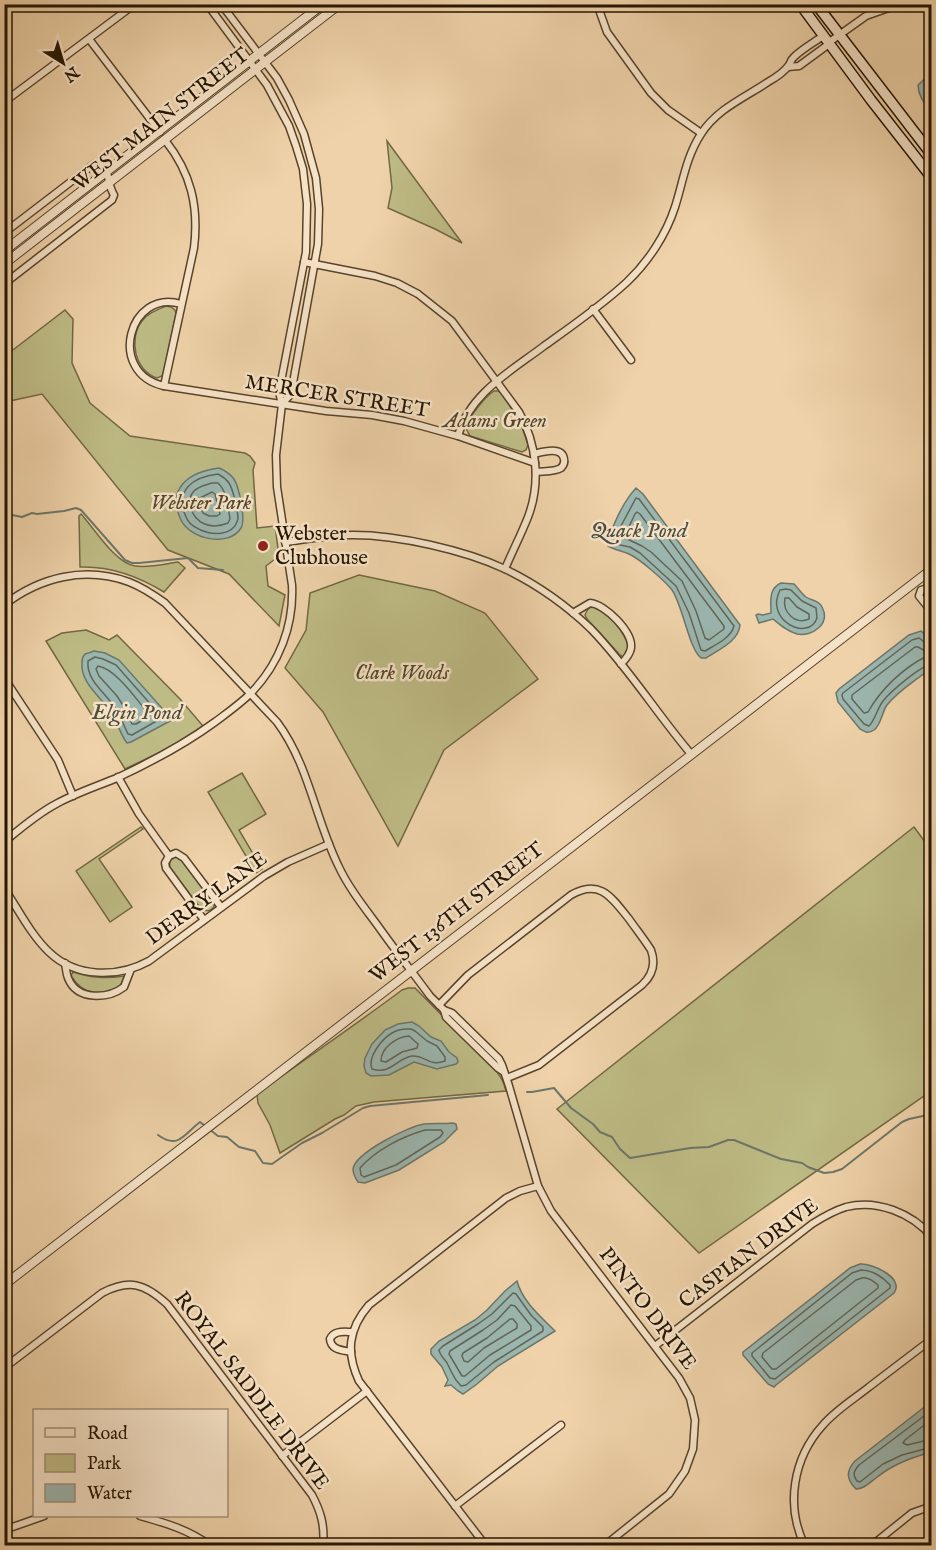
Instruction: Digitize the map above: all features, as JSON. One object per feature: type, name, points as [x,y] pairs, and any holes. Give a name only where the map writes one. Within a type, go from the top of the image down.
[{"type":"main road","points":[[800,4],[932,178]]},
{"type":"main road","points":[[816,4],[932,155]]},
{"type":"street","points":[[4,102],[135,4]]},
{"type":"street","points":[[4,842],[38,815],[178,747],[201,732],[250,694],[264,678],[284,643],[288,629],[292,598],[277,487],[276,462],[282,404],[279,392],[307,243],[307,204],[303,169],[283,113],[267,85],[207,4]]},
{"type":"street","points":[[221,4],[277,78],[299,120],[314,170],[319,209],[318,244],[291,394],[282,404]]},
{"type":"street","name":"WEST MAIN STREET","points":[[4,264],[160,132],[323,4]]},
{"type":"street","name":"WEST MAIN STREET","points":[[4,251],[108,177],[165,140],[340,4]]},
{"type":"street","points":[[597,4],[613,42],[651,93],[668,110],[701,133]]},
{"type":"street","points":[[458,436],[471,408],[496,381],[593,309],[633,276],[651,255],[671,218],[688,160],[701,133],[716,116],[788,67],[792,58],[840,36],[866,16],[900,4]]},
{"type":"street","points":[[89,39],[160,132]]},
{"type":"street","points":[[788,67],[799,66],[827,41]]},
{"type":"street","points":[[165,140],[185,171],[194,198],[196,221],[194,248],[164,386],[154,383],[138,370],[131,356],[130,338],[135,323],[147,310],[170,301],[181,304]]},
{"type":"street","points":[[4,233],[97,163],[102,164],[114,195],[112,200],[4,284]]},
{"type":"street","points":[[304,262],[375,276],[397,283],[418,294],[452,321],[513,402],[525,422],[533,445],[536,472],[535,493],[529,515],[505,569]]},
{"type":"street","points":[[593,309],[631,360]]},
{"type":"street","name":"MERCER STREET","points":[[164,386],[420,424],[535,463]]},
{"type":"street","points":[[534,454],[558,452],[564,458],[562,467],[536,472]]},
{"type":"street","points":[[285,542],[337,535],[390,537],[451,551],[505,569],[545,593],[573,613],[591,630],[621,664],[691,754]]},
{"type":"street","name":"WEST 136TH STREET","points":[[4,1285],[932,568]]},
{"type":"street","name":"PINTO DRIVE","points":[[4,605],[23,591],[50,579],[84,574],[101,575],[129,582],[165,603],[277,722],[292,744],[308,781],[328,844],[358,899],[430,996],[444,1011],[452,1013],[499,1059],[538,1186],[551,1211],[680,1378],[690,1398],[695,1420],[693,1449],[685,1471],[669,1494],[604,1545]]},
{"type":"street","points":[[914,582],[921,590]]},
{"type":"street","points":[[921,590],[926,589],[932,597]]},
{"type":"street","points":[[921,590],[919,596],[932,612]]},
{"type":"street","points":[[573,613],[585,605],[595,603],[615,618],[631,640],[631,651],[621,664]]},
{"type":"street","points":[[4,678],[58,760],[73,796]]},
{"type":"street","points":[[932,753],[932,765]]},
{"type":"street","points":[[118,777],[139,814],[169,856]]},
{"type":"street","name":"DERRY LANE","points":[[65,963],[83,970],[104,974],[141,965],[275,869],[328,844]]},
{"type":"street","points":[[204,920],[166,868],[165,863],[169,856],[176,853],[184,858],[221,907]]},
{"type":"street","points":[[4,888],[43,945],[51,954],[65,963],[68,978],[76,989],[87,994],[109,995],[124,987],[131,969]]},
{"type":"street","points":[[439,1005],[468,975],[571,896],[583,889],[594,889],[609,896],[648,945],[653,955],[652,972],[646,981],[539,1065],[505,1075]]},
{"type":"street","points":[[486,1545],[359,1381],[352,1365],[352,1332],[358,1319],[369,1305],[506,1198],[538,1186]]},
{"type":"street","name":"CASPIAN DRIVE","points":[[655,1346],[812,1224],[835,1211],[848,1206],[860,1205],[883,1207],[912,1219],[932,1237]]},
{"type":"street","name":"ROYAL SADDLE DRIVE","points":[[4,1368],[102,1293],[114,1287],[135,1285],[155,1293],[166,1304],[306,1487],[317,1504],[324,1526],[322,1545]]},
{"type":"street","points":[[351,1352],[333,1347],[330,1339],[336,1333],[352,1332]]},
{"type":"street","points":[[805,1545],[795,1516],[794,1494],[799,1464],[812,1437],[839,1410],[932,1339]]},
{"type":"street","points":[[282,1456],[367,1391]]},
{"type":"street","points":[[455,1506],[561,1425]]},
{"type":"street","points":[[871,1545],[912,1513],[932,1506]]},
{"type":"street","points":[[4,1530],[39,1517]]},
{"type":"street","points":[[146,1517],[184,1529],[211,1545]]},
{"type":"green space","points":[[387,141],[462,243],[388,208],[392,188]]},
{"type":"green space","points":[[166,306],[175,310],[176,314],[164,371],[162,376],[157,378],[143,369],[139,362],[135,337],[144,318]]},
{"type":"green space","name":"Webster Park","points":[[65,310],[73,319],[72,363],[90,403],[130,436],[245,453],[255,463],[253,470],[257,528],[275,526],[279,556],[266,566],[268,586],[285,595],[279,626],[229,574],[168,550],[42,394],[5,402],[5,356]]},
{"type":"green space","name":"Adams Green","points":[[494,391],[501,393],[520,421],[528,445],[522,452],[470,436],[467,432],[468,423],[474,412]]},
{"type":"green space","points":[[81,514],[106,545],[128,564],[146,566],[178,562],[185,568],[164,592],[124,573],[102,568],[80,567],[79,516]]},
{"type":"green space","name":"Clark Woods","points":[[359,575],[435,591],[485,613],[538,679],[444,750],[398,846],[323,712],[285,668],[306,630],[310,593]]},
{"type":"green space","points":[[593,606],[610,617],[625,633],[629,646],[623,657],[587,619],[586,612]]},
{"type":"green space","points":[[86,630],[109,640],[117,635],[180,699],[203,726],[171,747],[125,769],[46,641],[62,633]]},
{"type":"green space","points":[[242,773],[266,814],[239,830],[262,869],[256,873],[208,792]]},
{"type":"green space","points":[[141,827],[143,829],[99,859],[132,907],[110,922],[76,871]]},
{"type":"green space","points":[[914,827],[931,850],[931,1091],[699,1253],[557,1109]]},
{"type":"green space","points":[[177,856],[215,903],[212,909],[206,911],[201,909],[170,868],[170,860]]},
{"type":"green space","points":[[73,972],[99,977],[125,976],[117,988],[99,994],[90,992],[75,982],[71,976]]},
{"type":"green space","points":[[415,988],[493,1067],[506,1091],[374,1102],[356,1106],[280,1153],[270,1125],[258,1103],[257,1094],[402,990]]},
{"type":"water","points":[[931,73],[931,112],[924,103],[918,85]]},
{"type":"water","points":[[219,468],[231,475],[236,483],[243,518],[241,528],[235,534],[228,538],[210,539],[186,527],[177,509],[176,499],[183,484],[190,478],[198,473]]},
{"type":"water","name":"Quack Pond","points":[[636,488],[643,494],[740,625],[739,631],[732,640],[706,658],[701,658],[693,646],[676,597],[669,586],[634,557],[608,546],[618,515]]},
{"type":"water","points":[[781,583],[794,584],[806,597],[821,605],[824,619],[818,628],[808,633],[797,634],[787,630],[773,619],[759,623],[756,615],[771,613],[772,592]]},
{"type":"water","points":[[921,631],[931,640],[931,668],[892,700],[885,708],[874,730],[867,732],[860,729],[838,702],[836,693],[909,635]]},
{"type":"water","name":"Elgin Pond","points":[[94,651],[105,653],[119,660],[169,716],[170,721],[127,743],[112,714],[84,677],[82,658],[85,654]]},
{"type":"water","points":[[412,1022],[431,1037],[441,1041],[458,1062],[437,1069],[414,1062],[389,1075],[371,1076],[366,1073],[365,1058],[372,1044],[385,1030],[398,1024]]},
{"type":"water","points":[[456,1124],[457,1129],[444,1142],[399,1170],[365,1183],[358,1182],[356,1179],[353,1169],[356,1163],[372,1148],[384,1141],[417,1126]]},
{"type":"water","points":[[860,1264],[886,1272],[895,1282],[894,1293],[774,1387],[768,1384],[743,1355],[743,1352],[850,1268]]},
{"type":"water","points":[[517,1281],[528,1302],[555,1331],[498,1366],[463,1394],[451,1385],[445,1386],[448,1380],[442,1367],[431,1354],[431,1349],[439,1341],[475,1320]]},
{"type":"water","points":[[931,1402],[931,1452],[896,1465],[864,1487],[856,1489],[848,1475],[855,1461]]},
{"type":"waterway","points":[[4,519],[12,515],[22,517],[32,513],[76,508],[81,510],[125,560],[132,563],[188,558],[198,568],[223,570]]},
{"type":"waterway","points":[[527,1092],[554,1088],[571,1108],[600,1132],[612,1137],[630,1158],[709,1147],[734,1140],[781,1159],[802,1163],[824,1173],[842,1169],[902,1122],[932,1114]]},
{"type":"waterway","points":[[158,1135],[176,1141],[200,1122],[218,1136],[227,1137],[239,1147],[255,1151],[263,1163],[272,1164],[302,1143],[363,1108],[488,1095]]},
{"type":"place","name":"Webster Clubhouse","points":[[263,546]]}]
